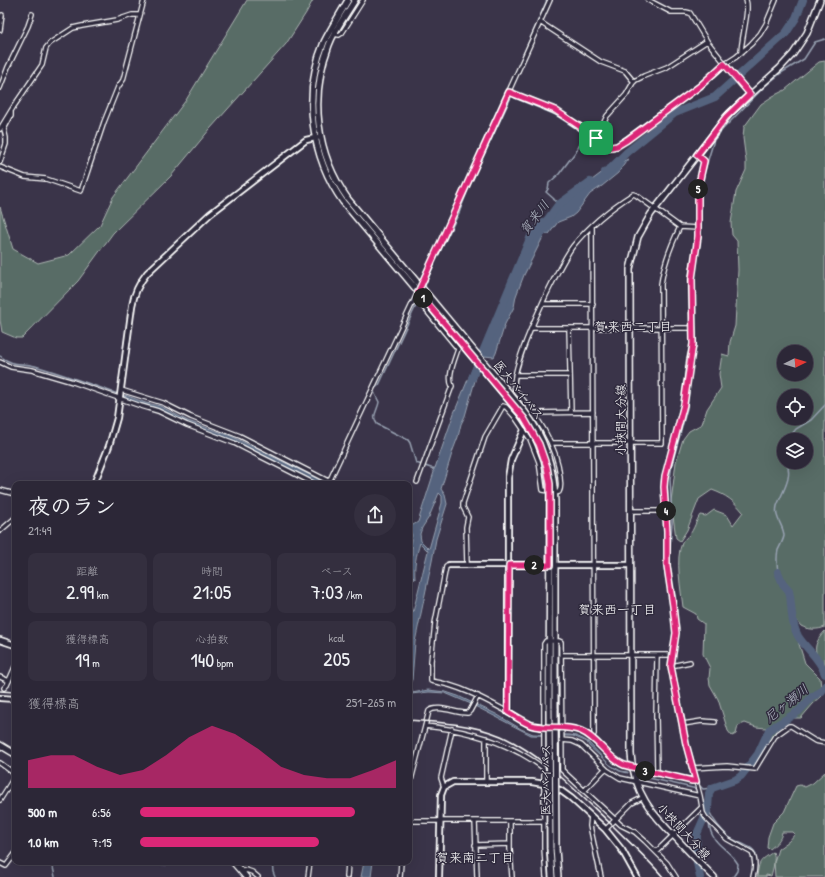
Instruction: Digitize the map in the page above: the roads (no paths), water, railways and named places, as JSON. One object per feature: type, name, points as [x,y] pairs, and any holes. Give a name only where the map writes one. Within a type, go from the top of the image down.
[{"type":"main road","name":"医大バイパス","points":[[348,0],[324,43],[316,70],[312,102],[318,138],[328,164],[343,192],[421,292],[529,425],[542,451],[552,492]]},
{"type":"main road","name":"医大バイパス","points":[[318,138],[319,86],[327,52],[334,34],[354,0]]},
{"type":"main road","name":"小挾間大分線","points":[[714,877],[652,814],[642,798],[635,782],[633,772],[631,754],[630,655],[630,275],[632,258],[640,232],[655,209],[726,117],[748,92],[780,68],[793,54],[807,33],[820,0]]},
{"type":"main road","name":"医大バイパス","points":[[421,292],[532,421],[544,445],[553,474],[550,848],[552,877]]},
{"type":"main road","name":"医大バイパス","points":[[552,709],[558,877]]},
{"type":"main road","points":[[0,745],[12,752]]},
{"type":"main road","points":[[235,865],[246,877]]},
{"type":"street","points":[[0,167],[25,177],[46,180],[81,190],[104,122],[118,87],[123,80],[144,0]]},
{"type":"street","points":[[334,34],[339,35],[342,33],[363,0]]},
{"type":"street","points":[[330,481],[421,292],[550,0]]},
{"type":"street","points":[[648,0],[672,12],[690,13],[707,41],[725,66],[748,92]]},
{"type":"street","points":[[741,53],[747,6],[746,0]]},
{"type":"street","points":[[509,92],[555,110],[596,138],[606,148],[619,145],[700,86],[741,53],[760,34],[776,0]]},
{"type":"street","points":[[0,88],[32,14]]},
{"type":"street","points":[[0,30],[2,15]]},
{"type":"street","points":[[0,130],[42,65],[46,48],[50,43],[74,28],[117,20],[132,15],[140,15]]},
{"type":"street","points":[[540,22],[601,62],[610,64],[617,69],[625,71],[634,82]]},
{"type":"street","points":[[596,138],[607,116],[626,95],[634,82],[644,76],[667,67],[707,41]]},
{"type":"street","points":[[0,162],[6,144],[4,129],[11,111]]},
{"type":"street","points":[[95,481],[109,446],[117,418],[133,300],[143,279],[147,273],[219,206],[306,140],[318,138]]},
{"type":"street","points":[[697,155],[704,161],[698,188],[698,228],[692,279],[693,344],[684,404],[664,482],[667,531],[667,566],[676,633],[671,666],[692,768],[700,794],[704,815],[731,842],[752,853],[754,858],[753,877]]},
{"type":"street","points":[[467,565],[466,527],[468,517],[463,507],[463,503],[485,437],[503,406],[508,409],[530,439],[537,458],[544,490],[559,492],[560,489],[560,473],[551,443],[544,428],[515,390],[514,385],[515,375],[532,328],[565,258],[574,245],[592,226],[633,194],[680,227],[698,228]]},
{"type":"street","points":[[592,226],[594,443],[594,734],[592,738]]},
{"type":"street","points":[[551,443],[662,443],[661,296],[663,271],[669,250],[680,227]]},
{"type":"street","points":[[417,482],[452,386],[450,382],[451,374],[458,349],[421,292]]},
{"type":"street","points":[[543,304],[593,304]]},
{"type":"street","points":[[532,328],[693,328]]},
{"type":"street","points":[[569,328],[571,412]]},
{"type":"street","points":[[0,362],[11,367],[36,371],[73,382],[158,411],[187,425],[234,443],[309,481]]},
{"type":"street","points":[[515,375],[570,374]]},
{"type":"street","points":[[121,391],[163,403],[191,417],[240,436],[325,481]]},
{"type":"street","points":[[534,413],[593,412]]},
{"type":"street","points":[[508,712],[508,478],[511,460],[524,430]]},
{"type":"street","points":[[0,490],[12,493]]},
{"type":"street","points":[[630,511],[666,511]]},
{"type":"street","points":[[0,531],[12,521]]},
{"type":"street","points":[[630,565],[449,565],[446,567],[437,611],[431,661],[431,681],[454,686],[478,696],[529,724],[543,727],[561,727],[580,730],[592,738],[616,762],[633,772],[660,774],[696,781]]},
{"type":"street","points":[[0,640],[12,644]]},
{"type":"street","points":[[544,747],[544,644],[546,641],[552,641],[560,642],[562,770],[615,820],[636,834],[656,852],[667,863],[676,877]]},
{"type":"street","points":[[561,655],[672,655]]},
{"type":"street","points":[[656,655],[657,770],[660,774]]},
{"type":"street","points":[[671,666],[690,662]]},
{"type":"street","points":[[4,688],[12,674]]},
{"type":"street","points":[[0,677],[9,681]]},
{"type":"street","points":[[412,776],[429,711],[432,708],[438,708],[468,713],[478,696]]},
{"type":"street","points":[[0,698],[12,699]]},
{"type":"street","points":[[683,724],[702,721],[715,722]]},
{"type":"street","points":[[425,726],[452,729],[486,738],[518,752],[540,766],[544,771],[544,848],[546,877]]},
{"type":"street","points":[[692,768],[721,766],[755,769],[778,732],[789,726],[815,741],[825,743]]},
{"type":"street","points":[[440,877],[441,795],[444,787],[441,778],[452,729]]},
{"type":"street","points":[[486,738],[486,782]]},
{"type":"street","points":[[561,740],[572,741],[581,745],[605,769],[616,776],[635,782],[700,794]]},
{"type":"street","points":[[0,763],[12,773]]},
{"type":"street","points":[[584,791],[605,769]]},
{"type":"street","points":[[0,800],[12,781]]},
{"type":"street","points":[[444,787],[453,782],[532,782],[544,784],[566,794],[606,830],[624,854],[637,877]]},
{"type":"street","points":[[606,830],[632,803],[642,798]]},
{"type":"street","points":[[656,852],[702,807]]},
{"type":"street","points":[[591,816],[590,826],[601,877]]},
{"type":"street","points":[[412,821],[544,821]]},
{"type":"street","points":[[475,821],[477,877]]},
{"type":"street","points":[[510,821],[512,877]]},
{"type":"street","points":[[475,845],[510,844]]},
{"type":"street","points":[[0,863],[6,866],[12,858]]},
{"type":"street","points":[[308,877],[310,865]]},
{"type":"street","points":[[347,877],[348,865]]},
{"type":"street","points":[[400,877],[401,865]]},
{"type":"street","points":[[242,873],[248,870],[258,877]]},
{"type":"water","points":[[628,159],[618,173],[590,194],[576,213],[571,217],[558,222],[549,234],[546,234],[543,237],[524,275],[516,296],[514,307],[505,324],[496,353],[494,357],[484,356],[482,352],[498,318],[500,318],[515,277],[537,229],[541,224],[550,219],[560,207],[553,199],[563,204],[608,168]]},
{"type":"water","points":[[474,365],[478,370],[465,416],[461,424],[441,489],[445,495],[447,504],[436,539],[415,642],[412,680],[412,610],[413,612],[428,551],[420,543],[417,552],[415,579],[413,576],[412,581],[412,525],[418,522],[434,472],[432,468],[435,468],[454,413]],"holes":[[[439,493],[442,496],[442,503],[429,549],[421,541],[420,534]]]},
{"type":"water","points":[[125,395],[146,403],[160,406],[188,421],[231,436],[322,481],[314,481],[233,440],[186,423],[163,411],[124,398]]},
{"type":"water","points":[[428,690],[446,692],[496,714],[521,729],[533,734],[576,736],[588,742],[610,765],[589,746],[587,742],[573,736],[531,735],[471,704],[445,693],[429,692],[412,694]]},
{"type":"water","points":[[610,765],[621,771],[628,773],[619,771]]},
{"type":"water","points":[[363,865],[373,865],[371,877],[361,877]]},
{"type":"waterway","points":[[518,66],[547,0]]},
{"type":"waterway","name":"賀来川","points":[[605,172],[675,113],[715,97],[786,33],[796,18],[803,0]]},
{"type":"waterway","points":[[676,615],[676,602],[669,558],[672,523],[670,479],[672,464],[687,408],[690,372],[696,346],[694,281],[700,244],[700,191],[704,173],[714,140],[723,129],[764,87],[781,73],[804,59],[815,42],[825,39]]},
{"type":"waterway","points":[[424,288],[435,261],[459,213],[470,184],[512,95]]},
{"type":"waterway","points":[[513,96],[556,115],[585,134],[577,150],[559,174],[549,183],[546,192],[554,199]]},
{"type":"waterway","name":"賀来川","points":[[472,378],[531,236],[548,219],[558,205],[590,182]]},
{"type":"waterway","points":[[420,297],[379,385],[373,390],[379,402],[375,413],[375,421],[377,424],[408,440],[416,463],[434,469]]},
{"type":"waterway","points":[[0,356],[9,362],[47,369],[126,397]]},
{"type":"waterway","points":[[793,433],[796,429],[811,420],[825,405]]},
{"type":"waterway","points":[[778,572],[777,553],[782,542],[784,532],[776,511],[788,478],[788,469]]},
{"type":"waterway","name":"尼ヶ瀬川","points":[[778,572],[783,584],[789,591],[793,621],[798,636],[820,663],[825,674]]},
{"type":"waterway","points":[[676,619],[677,635]]},
{"type":"waterway","points":[[675,678],[688,743],[699,785],[703,789],[712,788]]},
{"type":"waterway","name":"尼ヶ瀬川","points":[[696,855],[697,834],[708,809],[709,793],[712,788],[735,780],[741,776],[758,754],[769,730],[799,711],[812,697],[822,691],[825,686]]},
{"type":"waterway","points":[[636,775],[697,789]]},
{"type":"waterway","name":"尼ヶ瀬川","points":[[708,809],[709,819]]},
{"type":"waterway","points":[[709,811],[715,822],[730,838],[749,847],[755,852],[756,855]]},
{"type":"waterway","points":[[709,823],[710,830],[716,841],[734,858],[738,864],[737,871],[733,877]]},
{"type":"waterway","name":"尼ヶ瀬川","points":[[697,863],[700,877]]},
{"type":"waterway","points":[[53,865],[55,877]]},
{"type":"waterway","points":[[272,865],[275,877]]},
{"type":"waterway","points":[[752,873],[753,865]]},
{"type":"railway","points":[[0,691],[12,692]]},
{"type":"railway","points":[[412,720],[456,724],[490,732],[501,736],[531,753],[574,788],[638,850],[663,877]]},
{"type":"district","name":"賀来西二丁目","points":[[633,326]]},
{"type":"district","name":"賀来西一丁目","points":[[617,609]]},
{"type":"district","name":"賀来南二丁目","points":[[475,857]]}]
